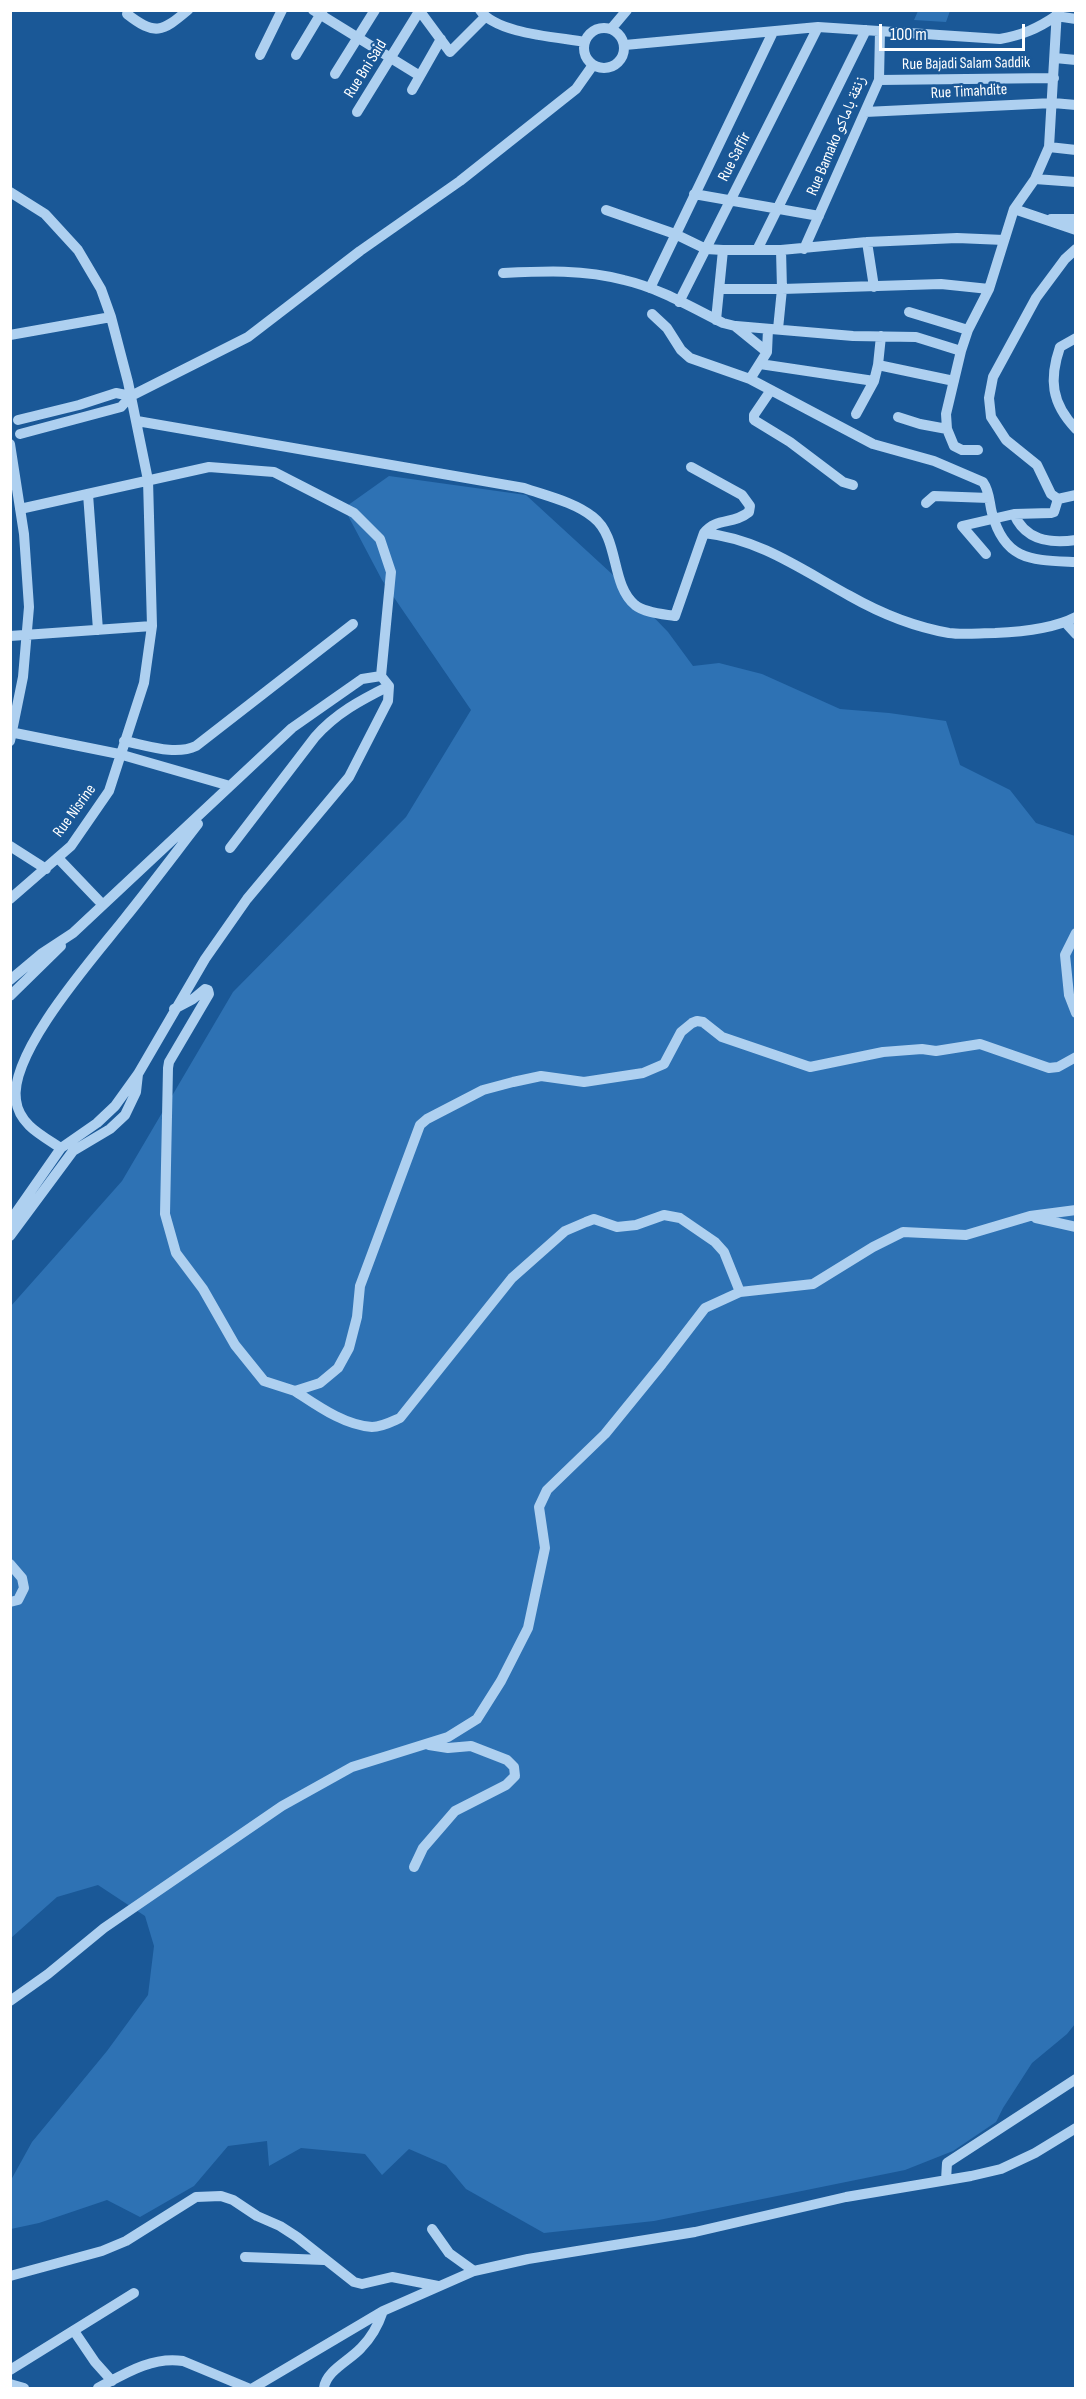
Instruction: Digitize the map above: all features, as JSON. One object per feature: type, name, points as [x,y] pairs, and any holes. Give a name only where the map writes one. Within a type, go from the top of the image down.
[{"type":"street","points":[[127,14],[144,27],[161,29],[188,10]]},
{"type":"street","points":[[260,56],[282,10]]},
{"type":"street","points":[[335,74],[375,10]]},
{"type":"street","points":[[611,29],[627,10]]},
{"type":"street","points":[[419,11],[450,52],[483,14],[505,28],[585,42]]},
{"type":"street","name":"Rue Bni Said","points":[[357,112],[419,11]]},
{"type":"street","points":[[296,55],[319,12],[420,76]]},
{"type":"street","points":[[625,45],[818,27],[1000,39],[1022,35],[1037,29],[1056,13]]},
{"type":"street","points":[[1056,13],[1076,19]]},
{"type":"street","points":[[978,450],[962,450],[954,446],[947,429],[946,414],[961,351],[968,330],[989,289],[1014,209],[1035,179],[1049,147],[1056,13]]},
{"type":"street","name":"Rue Saffir","points":[[679,302],[818,27]]},
{"type":"street","points":[[597,29],[611,29],[617,32],[625,45],[621,60],[616,65],[603,69],[593,65],[584,54],[585,42],[590,33],[597,29]]},
{"type":"street","points":[[757,250],[866,30]]},
{"type":"street","name":"Rue Bamako زنقة باماكو","points":[[804,249],[879,80],[880,31]]},
{"type":"street","points":[[651,288],[773,32]]},
{"type":"street","points":[[412,90],[441,39]]},
{"type":"street","points":[[1055,58],[1076,60]]},
{"type":"street","points":[[230,786],[119,754],[12,735],[28,636],[30,608],[20,509],[10,444],[20,434],[121,407],[131,396],[248,337],[360,251],[460,181],[576,89],[593,65]]},
{"type":"street","name":"Rue Bajadi Salam Saddik","points":[[879,80],[1054,78]]},
{"type":"street","name":"Rue Timahdite","points":[[865,112],[1076,105]]},
{"type":"street","points":[[1049,147],[1076,150]]},
{"type":"street","points":[[1035,179],[1076,182]]},
{"type":"street","name":"Rue Nisrine","points":[[10,192],[45,214],[78,250],[101,289],[111,317],[137,421],[148,480],[152,626],[144,683],[119,754],[109,791],[71,846],[10,898]]},
{"type":"street","points":[[694,194],[819,216]]},
{"type":"street","points":[[1014,209],[1076,230]]},
{"type":"street","points":[[606,210],[675,234],[706,249],[804,249],[867,242],[957,238],[1004,240]]},
{"type":"street","points":[[1048,219],[1076,219]]},
{"type":"street","points":[[867,242],[874,287]]},
{"type":"street","points":[[1076,249],[1065,259],[1036,298],[993,377],[989,398],[991,417],[1006,440],[1037,465],[1051,494],[1058,499],[1076,495]]},
{"type":"street","points":[[716,320],[723,250]]},
{"type":"street","points":[[750,379],[767,352],[773,329],[782,289],[781,250]]},
{"type":"street","points":[[503,273],[551,270],[624,279],[651,288],[716,320],[735,326],[916,337],[961,351]]},
{"type":"street","points":[[719,289],[941,284],[989,289]]},
{"type":"street","points":[[909,312],[968,330]]},
{"type":"street","points":[[652,314],[667,328],[681,350],[690,358],[750,379],[873,444],[934,461],[983,482],[988,489],[995,526],[1010,549],[1032,560],[1076,562]]},
{"type":"street","points":[[10,335],[111,317]]},
{"type":"street","points":[[735,326],[767,352]]},
{"type":"street","points":[[856,414],[874,381],[881,336]]},
{"type":"street","points":[[1076,338],[1060,347],[1053,368],[1053,391],[1068,421],[1076,429]]},
{"type":"street","points":[[760,364],[874,381]]},
{"type":"street","points":[[878,365],[954,381]]},
{"type":"street","points":[[771,390],[754,415],[754,420],[790,442],[843,482],[853,485]]},
{"type":"street","points":[[20,434],[14,418],[79,405],[116,393],[131,396]]},
{"type":"street","points":[[898,417],[947,429]]},
{"type":"street","points":[[137,421],[513,486],[569,504],[594,518],[609,540],[626,594],[636,605],[646,610],[675,616],[704,532],[711,524],[743,517],[750,506],[742,495],[692,466]]},
{"type":"street","points":[[10,1221],[61,1148],[106,1115],[138,1074],[205,959],[247,899],[349,777],[388,701],[389,686],[381,676],[391,572],[380,539],[354,513],[274,472],[209,467],[20,509]]},
{"type":"street","points":[[88,494],[98,630]]},
{"type":"street","points":[[926,503],[934,496],[989,498]]},
{"type":"street","points":[[986,554],[962,526],[993,517],[1051,513],[1054,512],[1058,499]]},
{"type":"street","points":[[1014,514],[1019,525],[1032,535],[1047,541],[1076,540]]},
{"type":"street","points":[[704,532],[724,535],[775,553],[852,597],[912,624],[950,633],[1009,633],[1065,622],[1076,617]]},
{"type":"street","points":[[1065,622],[1076,634]]},
{"type":"street","points":[[124,741],[177,750],[196,746],[353,624]]},
{"type":"street","points":[[10,636],[152,626]]},
{"type":"street","points":[[61,1148],[28,1126],[18,1110],[15,1090],[24,1060],[47,1021],[91,960],[230,786],[292,728],[362,679],[381,676]]},
{"type":"street","points":[[230,848],[330,720],[359,700],[389,686]]},
{"type":"street","points":[[10,996],[102,904],[218,800]]},
{"type":"street","points":[[10,846],[45,869]]},
{"type":"street","points":[[58,858],[102,904]]},
{"type":"street","points":[[10,980],[41,954],[73,933]]},
{"type":"street","points":[[1076,933],[1065,955],[1069,995],[1076,1013]]},
{"type":"street","points":[[174,1009],[193,999],[205,989],[208,990],[209,994],[169,1062],[165,1214],[176,1253],[203,1289],[235,1345],[264,1381],[295,1391],[334,1416],[373,1427],[400,1418],[512,1278],[565,1231],[594,1219],[617,1227],[636,1225],[664,1215],[680,1218],[715,1242],[724,1252],[740,1292]]},
{"type":"street","points":[[295,1391],[320,1383],[338,1368],[349,1348],[357,1317],[360,1286],[420,1125],[427,1119],[483,1090],[541,1076],[584,1082],[643,1073],[664,1064],[681,1032],[697,1021],[704,1022],[722,1037],[810,1067],[883,1052],[922,1049],[936,1051],[980,1044],[1048,1068],[1058,1067],[1076,1057]]},
{"type":"street","points":[[10,1236],[73,1151],[110,1129],[125,1115],[136,1092],[138,1074]]},
{"type":"street","points":[[10,2001],[104,1929],[282,1806],[352,1767],[448,1737],[477,1719],[501,1681],[528,1628],[545,1548],[540,1507],[547,1490],[605,1434],[705,1308],[740,1292],[813,1284],[873,1247],[903,1232],[966,1235],[1030,1216],[1076,1210]]},
{"type":"street","points":[[1030,1216],[1076,1227]]},
{"type":"street","points":[[10,1564],[22,1578],[24,1588],[18,1600],[10,1602]]},
{"type":"street","points":[[414,1867],[423,1848],[455,1811],[506,1785],[515,1776],[514,1767],[507,1760],[471,1746],[448,1748],[425,1744]]},
{"type":"street","points":[[946,2180],[947,2163],[1076,2079]]},
{"type":"street","points":[[98,2388],[153,2362],[175,2360],[183,2361],[250,2388],[383,2311],[474,2271],[528,2259],[695,2232],[846,2197],[1001,2169],[1035,2153],[1076,2128]]},
{"type":"street","points":[[10,2276],[102,2251],[126,2241],[196,2197],[208,2195],[233,2200],[257,2216],[279,2226],[358,2283],[392,2277],[438,2286]]},
{"type":"street","points":[[432,2229],[449,2253],[474,2271]]},
{"type":"street","points":[[245,2258],[324,2260]]},
{"type":"street","points":[[10,2370],[134,2293]]},
{"type":"street","points":[[324,2388],[326,2379],[333,2371],[346,2363],[373,2334],[383,2311]]},
{"type":"street","points":[[75,2331],[95,2362],[112,2381]]},
{"type":"street","points":[[10,2384],[24,2388]]},
{"type":"shaded area","points":[[918,10],[950,11],[946,22],[914,20]]},
{"type":"shaded area","points":[[389,476],[526,495],[612,574],[668,632],[693,666],[719,663],[762,674],[840,709],[946,721],[960,765],[1010,790],[1036,823],[1075,836],[1075,2024],[1067,2034],[1032,2063],[996,2122],[953,2151],[905,2170],[654,2221],[544,2233],[466,2189],[446,2165],[409,2149],[382,2175],[365,2154],[301,2148],[269,2166],[267,2141],[228,2146],[194,2186],[140,2217],[107,2200],[39,2223],[11,2229],[11,2180],[32,2142],[107,2051],[148,1995],[154,1946],[145,1916],[98,1885],[57,1897],[11,1938],[11,1306],[122,1181],[233,992],[406,817],[471,710],[382,580],[344,508]]}]
